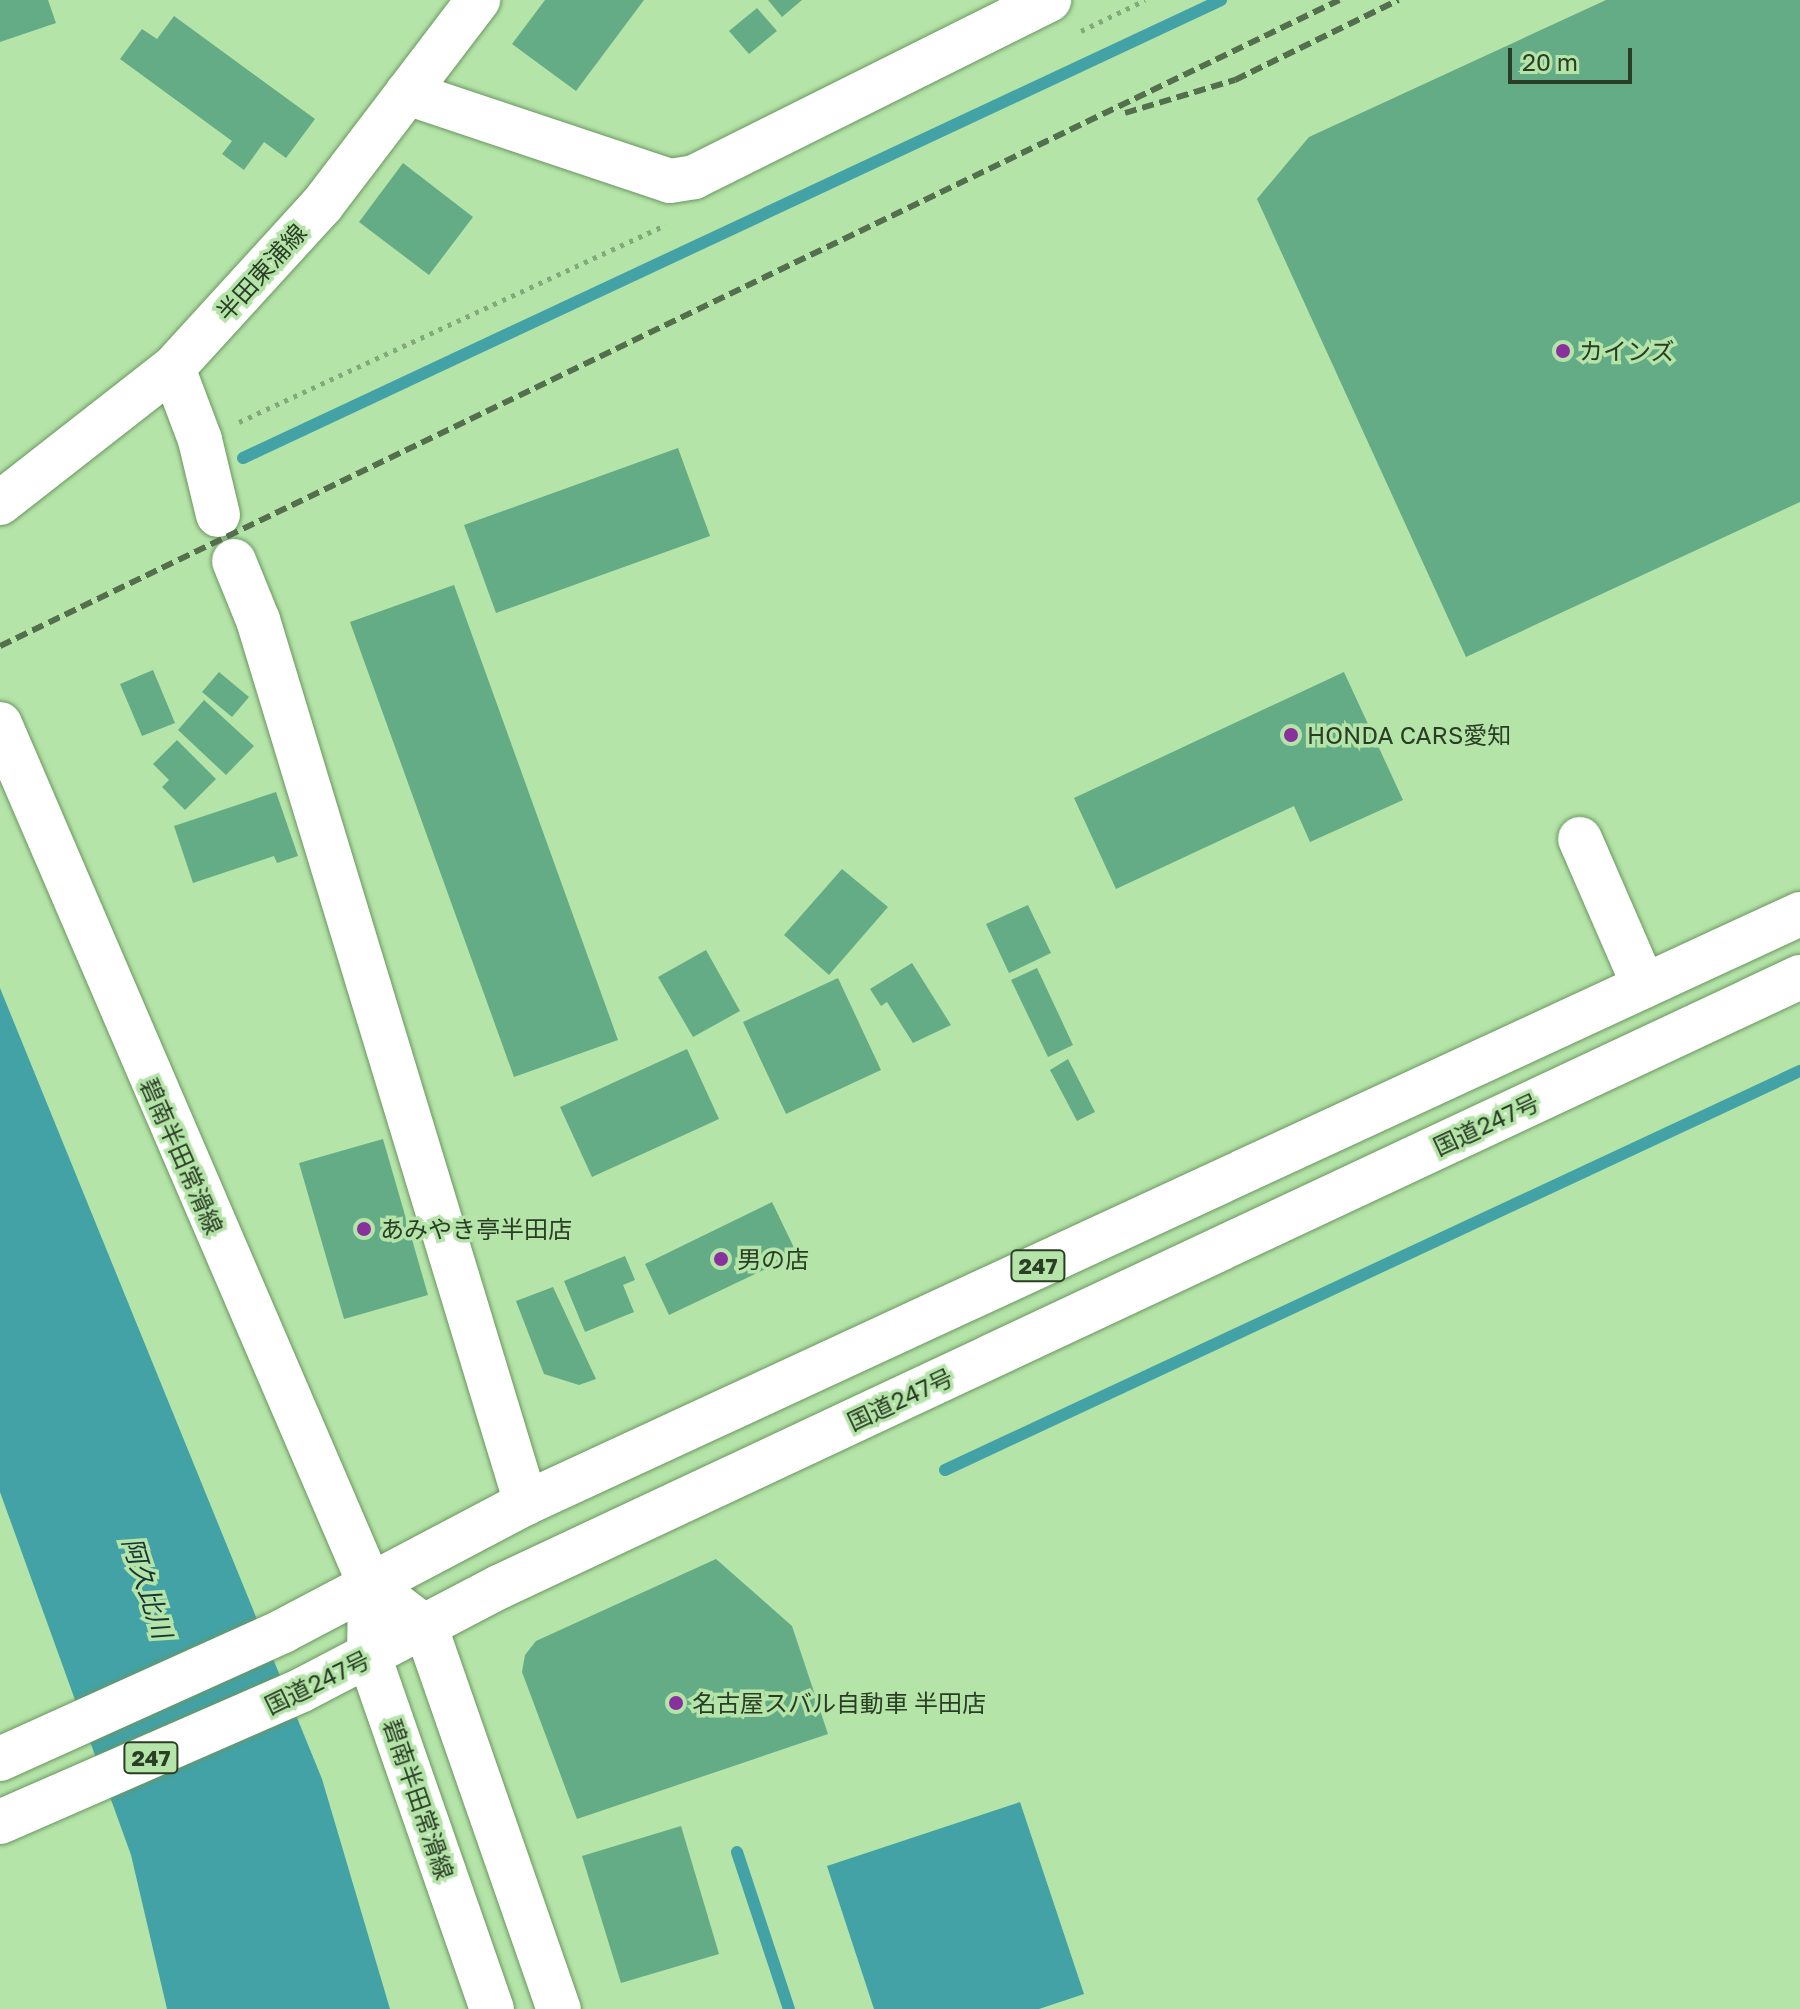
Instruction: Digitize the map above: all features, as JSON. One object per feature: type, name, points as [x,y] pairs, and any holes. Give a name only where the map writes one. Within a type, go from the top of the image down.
[{"type":"main road","name":"半田東浦線","points":[[0,503],[173,368],[322,205],[478,0]]},
{"type":"main road","points":[[407,93],[670,181],[694,177],[1049,0]]},
{"type":"main road","points":[[173,368],[218,515]]},
{"type":"main road","points":[[234,561],[258,620],[526,1503]]},
{"type":"main road","name":"碧南半田常滑線","points":[[0,724],[370,1585],[369,1656],[492,2009]]},
{"type":"main road","points":[[1580,839],[1644,986]]},
{"type":"main road","name":"247","points":[[0,1759],[283,1631],[526,1503],[1800,914]]},
{"type":"main road","name":"国道247号","points":[[0,1822],[300,1691],[426,1628],[499,1587],[1800,977]]},
{"type":"main road","name":"碧南半田常滑線","points":[[370,1585],[426,1628]]},
{"type":"main road","points":[[426,1628],[559,1999]]},
{"type":"water","name":"阿久比川","points":[[0,988],[322,1779],[390,2009],[167,2009],[131,1855],[0,1492]]},
{"type":"water","points":[[1020,1802],[1084,1994],[1039,2009],[874,2009],[827,1866]]},
{"type":"building","points":[[0,0],[48,0],[56,23],[0,42]]},
{"type":"building","points":[[545,0],[644,0],[576,91],[512,44]]},
{"type":"building","points":[[768,0],[802,0],[782,17]]},
{"type":"building","name":"カインズ","points":[[1606,0],[1800,0],[1800,502],[1466,657],[1257,199],[1309,137]]},
{"type":"building","points":[[757,8],[777,31],[749,54],[729,31]]},
{"type":"building","points":[[174,16],[315,119],[286,158],[264,142],[244,170],[222,154],[232,141],[120,59],[142,29],[157,39]]},
{"type":"building","points":[[403,163],[473,217],[429,275],[359,222]]},
{"type":"building","points":[[678,448],[710,536],[496,613],[464,525]]},
{"type":"building","points":[[454,585],[618,1040],[514,1077],[350,622]]},
{"type":"building","points":[[153,670],[175,723],[142,736],[120,684]]},
{"type":"building","points":[[219,672],[249,697],[232,717],[202,692]]},
{"type":"building","name":"HONDA CARS愛知","points":[[1344,672],[1403,800],[1310,842],[1294,806],[1116,889],[1074,798]]},
{"type":"building","points":[[204,700],[254,746],[226,775],[178,730]]},
{"type":"building","points":[[177,740],[216,779],[185,810],[162,787],[169,780],[153,764]]},
{"type":"building","points":[[276,792],[298,856],[277,863],[274,856],[193,883],[174,826]]},
{"type":"building","points":[[842,869],[888,907],[829,975],[784,935]]},
{"type":"building","points":[[1028,905],[1051,953],[1009,973],[986,924]]},
{"type":"building","points":[[706,950],[740,1011],[693,1037],[658,977]]},
{"type":"building","points":[[912,963],[951,1025],[913,1043],[887,1002],[881,1006],[870,989]]},
{"type":"building","points":[[1037,968],[1073,1045],[1048,1057],[1011,980]]},
{"type":"building","points":[[838,978],[881,1070],[786,1114],[743,1022]]},
{"type":"building","points":[[687,1049],[719,1119],[592,1177],[560,1107]]},
{"type":"building","points":[[1068,1059],[1095,1112],[1077,1121],[1050,1070]]},
{"type":"building","name":"あみやき亭半田店","points":[[383,1139],[428,1295],[344,1319],[299,1163]]},
{"type":"building","name":"男の店","points":[[772,1202],[797,1254],[669,1315],[645,1264]]},
{"type":"building","points":[[625,1256],[635,1280],[623,1285],[634,1312],[585,1332],[564,1281]]},
{"type":"building","points":[[553,1287],[596,1379],[579,1385],[544,1374],[516,1301]]},
{"type":"building","name":"名古屋スバル自動車 半田店","points":[[716,1559],[792,1626],[828,1734],[577,1819],[522,1672],[525,1655],[536,1641]]},
{"type":"building","points":[[681,1826],[719,1954],[621,1983],[582,1856]]},
{"type":"waterway","points":[[243,458],[1221,0]]},
{"type":"waterway","points":[[945,1470],[1800,1071]]},
{"type":"waterway","points":[[737,1852],[789,2009]]},
{"type":"railway","points":[[0,646],[1339,0]]},
{"type":"railway","points":[[1125,113],[1235,80],[1398,0]]},
{"type":"place","name":"カインズ","points":[[1563,351]]},
{"type":"place","name":"HONDA CARS愛知","points":[[1291,735]]},
{"type":"place","name":"あみやき亭半田店","points":[[364,1229]]},
{"type":"place","name":"男の店","points":[[721,1259]]},
{"type":"place","name":"名古屋スバル自動車 半田店","points":[[676,1703]]}]
